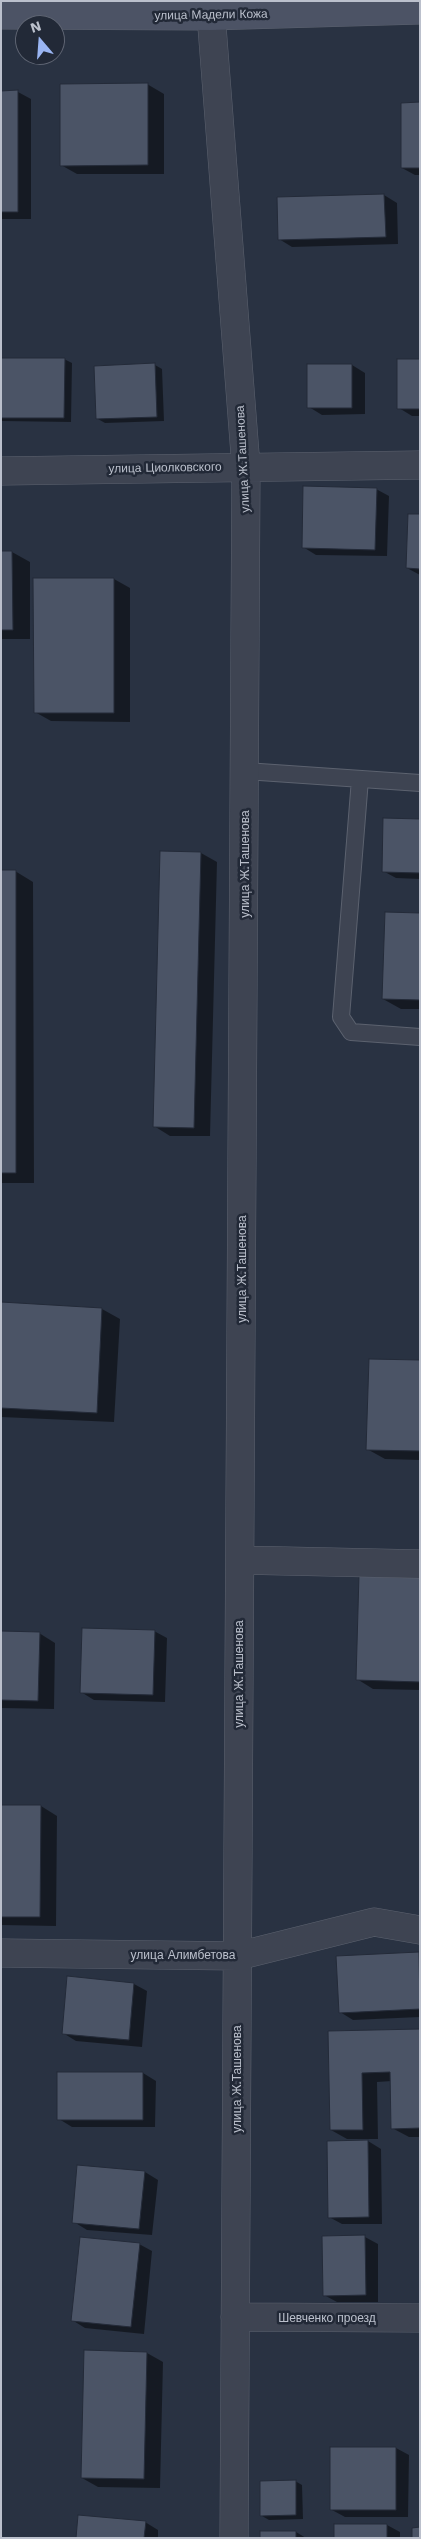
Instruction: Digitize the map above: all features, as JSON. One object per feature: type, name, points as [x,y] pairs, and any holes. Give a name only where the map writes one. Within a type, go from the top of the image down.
[{"type":"main road","name":"улица Мадели Кожа","points":[[1,15],[210,9],[420,10]]},
{"type":"street","name":"улица Ж.Ташенова","points":[[210,9],[246,467],[234,2538]]},
{"type":"street","name":"улица Циолковского","points":[[1,471],[420,465]]},
{"type":"street","points":[[240,1560],[420,1564]]},
{"type":"street","name":"улица Алимбетова","points":[[1,1953],[238,1956],[374,1922],[420,1930]]},
{"type":"street","name":"Шевченко проезд","points":[[235,2317],[420,2318]]},
{"type":"lane","points":[[245,771],[420,783]]},
{"type":"lane","points":[[360,779],[342,1017],[351,1032],[420,1037]]},
{"type":"building","points":[[148,83],[148,165],[60,166],[60,84]]},
{"type":"building","points":[[18,90],[18,212],[1,212],[1,91]]},
{"type":"building","points":[[420,102],[420,168],[401,168],[401,103]]},
{"type":"building","points":[[384,194],[386,237],[278,240],[277,197]]},
{"type":"building","points":[[1,358],[65,358],[64,418],[1,418]]},
{"type":"building","points":[[397,359],[420,359],[420,409],[397,409]]},
{"type":"building","points":[[155,363],[157,417],[96,419],[94,366]]},
{"type":"building","points":[[307,364],[352,364],[352,408],[307,408]]},
{"type":"building","points":[[303,486],[377,488],[375,550],[302,548]]},
{"type":"building","points":[[408,514],[420,514],[420,569],[406,568]]},
{"type":"building","points":[[1,551],[12,551],[13,630],[1,630]]},
{"type":"building","points":[[33,578],[114,578],[114,713],[34,713]]},
{"type":"building","points":[[383,818],[420,819],[420,873],[382,872]]},
{"type":"building","points":[[160,851],[201,852],[194,1128],[153,1127]]},
{"type":"building","points":[[1,870],[16,870],[16,1173],[1,1173]]},
{"type":"building","points":[[385,912],[420,913],[420,1000],[382,999]]},
{"type":"building","points":[[1,1302],[102,1308],[97,1413],[1,1408]]},
{"type":"building","points":[[369,1359],[420,1360],[420,1451],[366,1450]]},
{"type":"building","points":[[359,1575],[420,1577],[420,1682],[356,1680]]},
{"type":"building","points":[[82,1628],[155,1630],[153,1695],[80,1693]]},
{"type":"building","points":[[1,1631],[40,1632],[38,1701],[1,1700]]},
{"type":"building","points":[[1,1805],[41,1805],[40,1917],[1,1917]]},
{"type":"building","points":[[419,1952],[420,2009],[339,2013],[336,1956]]},
{"type":"building","points":[[67,1976],[134,1983],[129,2040],[62,2034]]},
{"type":"building","points":[[420,2029],[420,2128],[391,2129],[390,2072],[362,2073],[363,2130],[330,2130],[328,2031]]},
{"type":"building","points":[[57,2072],[143,2072],[143,2120],[57,2120]]},
{"type":"building","points":[[368,2140],[369,2217],[328,2218],[327,2141]]},
{"type":"building","points":[[77,2165],[145,2171],[139,2229],[72,2223]]},
{"type":"building","points":[[365,2235],[366,2295],[323,2296],[322,2236]]},
{"type":"building","points":[[80,2237],[140,2243],[131,2327],[71,2321]]},
{"type":"building","points":[[84,2350],[147,2352],[144,2479],[81,2478]]},
{"type":"building","points":[[330,2447],[396,2447],[396,2510],[330,2510]]},
{"type":"building","points":[[296,2480],[296,2515],[260,2516],[260,2481]]},
{"type":"building","points":[[78,2515],[146,2521],[144,2538],[76,2538]]},
{"type":"building","points":[[334,2524],[387,2524],[387,2538],[334,2538]]},
{"type":"building","points":[[420,2527],[420,2538],[412,2538],[412,2528]]},
{"type":"building","points":[[260,2531],[296,2531],[296,2538],[260,2538]]}]
